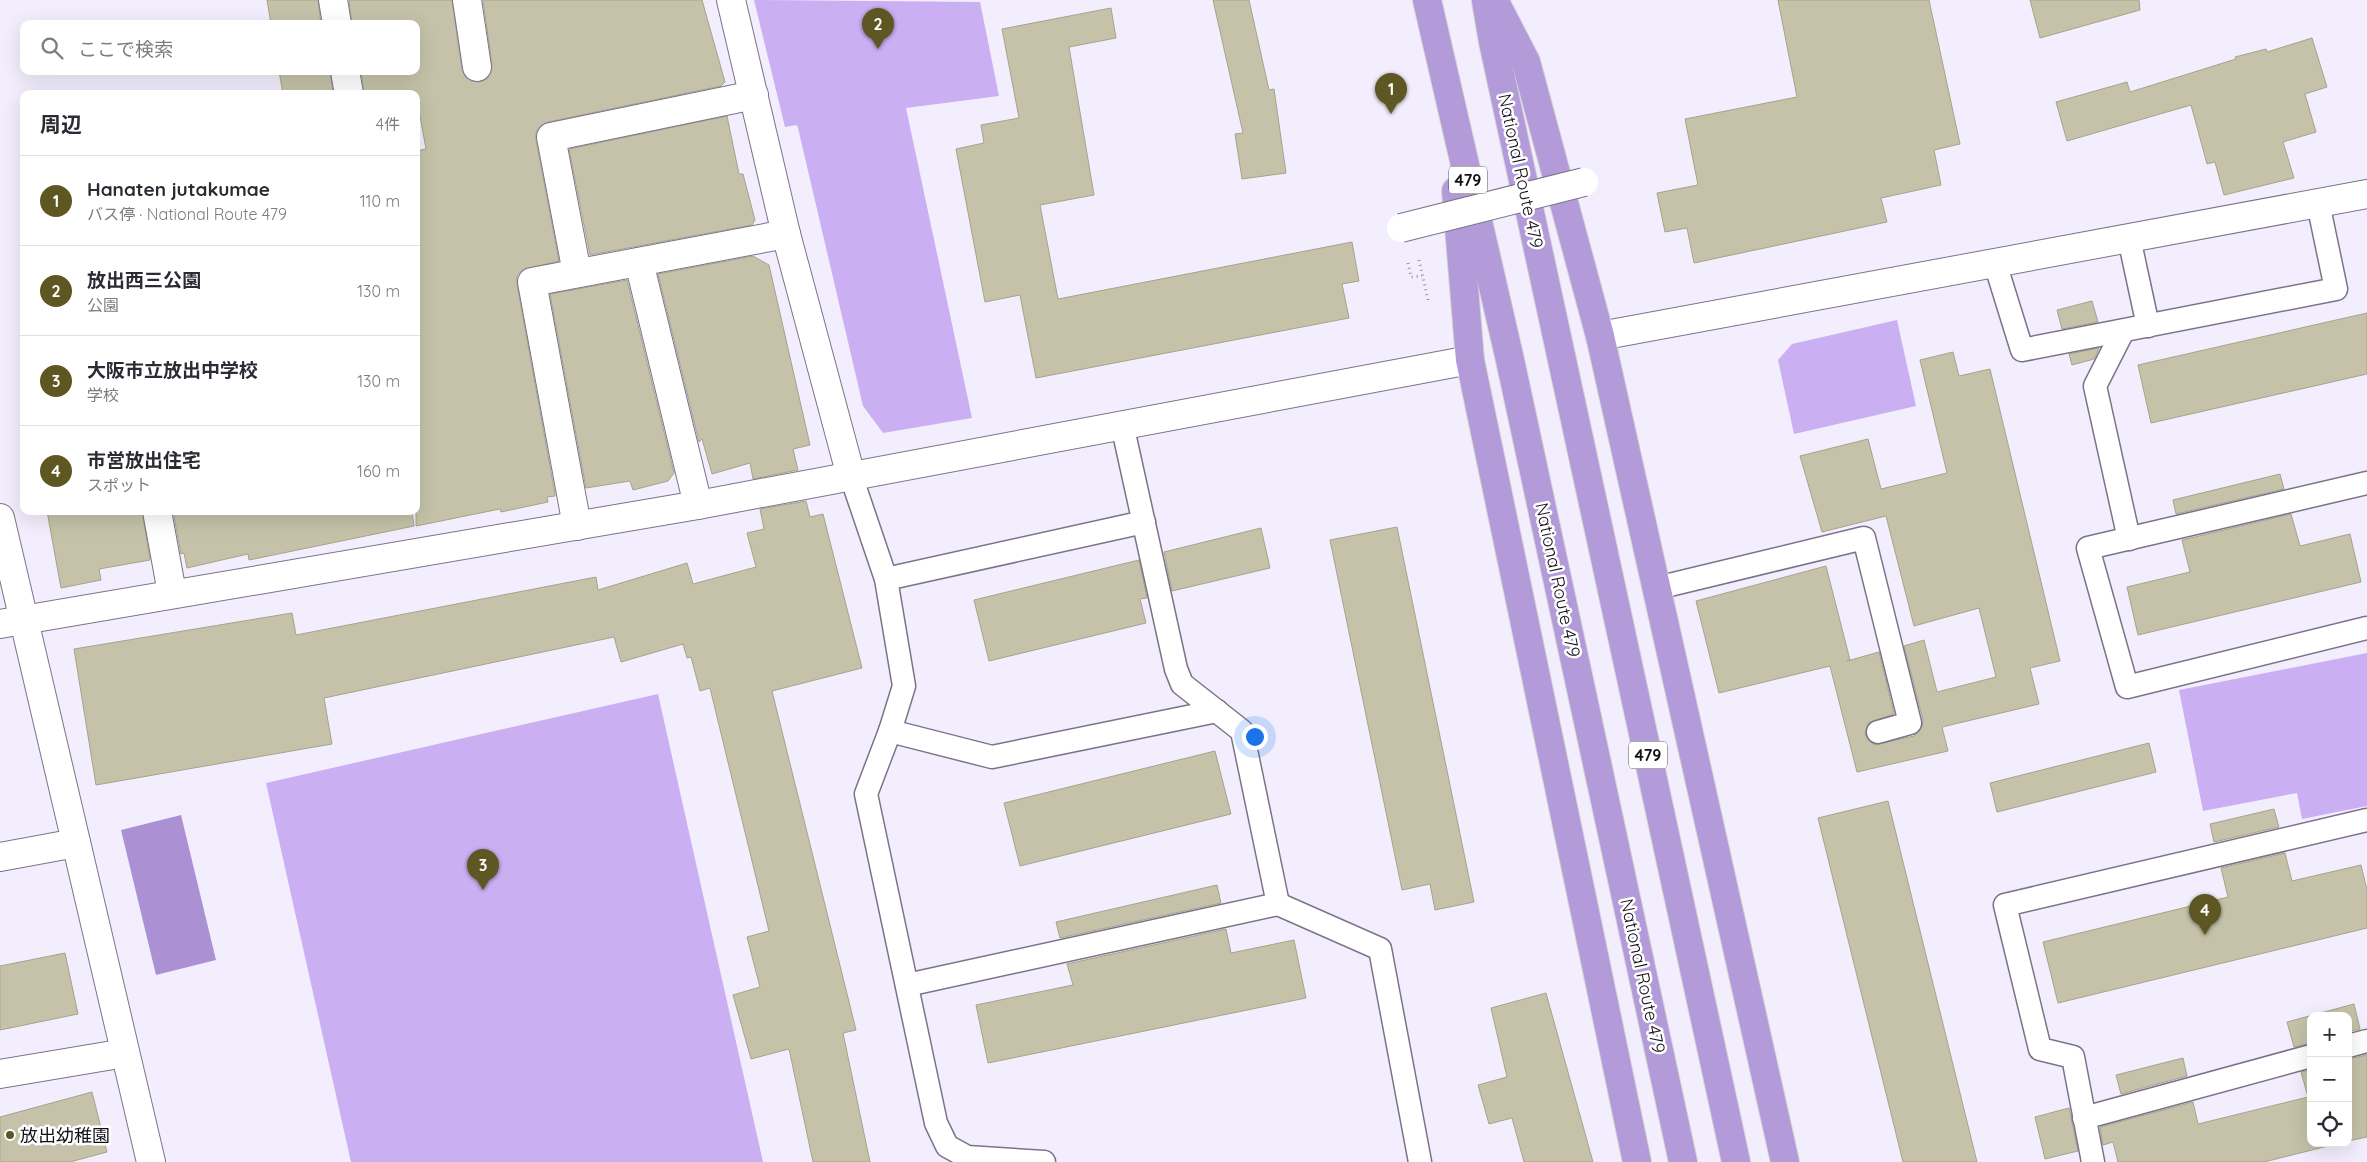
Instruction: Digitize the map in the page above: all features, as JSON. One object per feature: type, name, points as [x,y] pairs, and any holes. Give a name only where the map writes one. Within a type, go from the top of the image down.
[{"type":"highway","name":"National Route 479","points":[[1427,0],[1510,360],[1683,1162]]},
{"type":"highway","name":"National Route 479","points":[[1486,0],[1493,42],[1736,1162]]},
{"type":"highway","points":[[1494,0],[1526,62],[1600,336],[1785,1162]]},
{"type":"highway","points":[[1449,101],[1470,360],[1637,1162]]},
{"type":"street","points":[[333,0],[336,20]]},
{"type":"street","points":[[467,0],[477,67]]},
{"type":"street","points":[[731,0],[786,234],[851,476]]},
{"type":"street","points":[[346,75],[348,90]]},
{"type":"street","points":[[577,273],[551,137],[754,95]]},
{"type":"street","points":[[1401,228],[1584,182]]},
{"type":"street","points":[[1600,336],[2367,194]]},
{"type":"street","points":[[577,526],[532,282],[786,234]]},
{"type":"street","points":[[639,262],[698,505]]},
{"type":"street","points":[[13,622],[172,593],[698,505],[1470,360]]},
{"type":"street","points":[[158,515],[172,593]]},
{"type":"street","points":[[0,518],[13,622],[76,843],[151,1162]]},
{"type":"street","points":[[0,857],[76,843]]},
{"type":"street","points":[[0,1074],[125,1053]]},
{"type":"lane","points":[[1995,263],[2022,350],[2336,289],[2318,203]]},
{"type":"lane","points":[[2129,238],[2148,326]]},
{"type":"lane","points":[[2123,330],[2095,386],[2129,538]]},
{"type":"lane","points":[[1122,424],[1176,669],[1182,684],[1242,731],[1278,904]]},
{"type":"lane","points":[[851,476],[886,579],[904,686],[890,731],[866,794],[936,1123],[947,1146],[967,1157],[1044,1162]]},
{"type":"lane","points":[[2367,483],[2088,548],[2127,687],[2367,628]]},
{"type":"lane","points":[[886,579],[1144,522]]},
{"type":"lane","points":[[1657,588],[1864,538],[1910,723],[1878,732]]},
{"type":"lane","points":[[890,731],[992,757],[1217,712]]},
{"type":"lane","points":[[2093,1162],[2073,1057],[2040,1049],[2004,905],[2367,820]]},
{"type":"lane","points":[[907,985],[1278,904],[1380,949],[1420,1162]]},
{"type":"lane","points":[[2352,1045],[2367,1041]]},
{"type":"lane","points":[[2084,1118],[2307,1057]]},
{"type":"path","points":[[1418,251],[1430,309]]},
{"type":"path","points":[[1411,277],[1422,276]]},
{"type":"shaded area","points":[[754,0],[980,2],[999,96],[906,108],[972,418],[883,433],[863,406],[798,128],[797,125],[785,127]]},
{"type":"shaded area","points":[[1897,320],[1916,406],[1794,434],[1778,360],[1792,344]]},
{"type":"shaded area","points":[[2367,653],[2367,806],[2302,819],[2297,793],[2203,811],[2179,690]]},
{"type":"shaded area","points":[[658,694],[763,1162],[351,1162],[266,783]]},
{"type":"shaded area","points":[[181,815],[216,960],[156,975],[121,830]]},
{"type":"building","points":[[267,0],[318,0],[320,20],[270,20]]},
{"type":"building","points":[[349,0],[452,0],[462,70],[471,81],[479,82],[487,79],[491,73],[492,65],[483,0],[702,0],[725,82],[721,86],[548,122],[540,126],[536,132],[559,261],[522,270],[517,276],[517,284],[555,494],[555,496],[547,497],[548,502],[501,512],[500,509],[416,526],[416,515],[420,515],[420,150],[426,149],[420,116],[420,90],[363,90],[362,75],[420,75],[420,20],[352,20]]},
{"type":"building","points":[[1213,0],[1249,0],[1269,90],[1274,89],[1286,173],[1242,179],[1235,134],[1243,133]]},
{"type":"building","points":[[1778,0],[1929,0],[1960,144],[1934,150],[1941,185],[1881,198],[1887,222],[1694,263],[1687,228],[1665,232],[1657,193],[1698,185],[1685,119],[1797,97]]},
{"type":"building","points":[[2030,0],[2139,0],[2140,10],[2040,38]]},
{"type":"building","points":[[1111,8],[1116,38],[1069,47],[1094,195],[1040,205],[1058,299],[1352,242],[1359,281],[1342,284],[1349,318],[1036,378],[1020,295],[985,302],[956,149],[984,143],[981,125],[1019,118],[1002,29]]},
{"type":"building","points":[[2312,38],[2327,87],[2305,94],[2316,132],[2283,142],[2294,178],[2224,195],[2215,162],[2207,164],[2191,105],[2067,141],[2056,102],[2127,82],[2130,92],[2236,59],[2235,57],[2266,49],[2267,52]]},
{"type":"building","points":[[280,75],[331,75],[332,90],[282,90]]},
{"type":"building","points":[[727,116],[739,174],[743,174],[755,220],[752,225],[590,255],[569,149]]},
{"type":"building","points":[[753,256],[769,265],[810,445],[793,449],[798,470],[753,479],[750,463],[712,474],[702,439],[699,442],[658,274]]},
{"type":"building","points":[[627,280],[674,473],[668,481],[633,490],[630,481],[586,488],[550,294]]},
{"type":"building","points":[[2092,301],[2098,322],[2062,329],[2057,310]]},
{"type":"building","points":[[2367,313],[2367,374],[2151,423],[2138,365]]},
{"type":"building","points":[[2099,348],[2094,359],[2072,365],[2069,354]]},
{"type":"building","points":[[1953,352],[1959,376],[1990,369],[2060,661],[2030,668],[2039,704],[1942,727],[1948,751],[1857,772],[1830,666],[1719,693],[1696,601],[1826,566],[1850,660],[1847,661],[1879,652],[1894,714],[1868,723],[1865,735],[1874,745],[1914,736],[1922,727],[1923,720],[1904,646],[1924,640],[1937,692],[1996,677],[1979,608],[1914,626],[1886,516],[1822,532],[1800,456],[1868,439],[1881,489],[1947,473],[1920,360]]},
{"type":"building","points":[[2280,474],[2284,489],[2176,514],[2173,500]]},
{"type":"building","points":[[806,501],[810,517],[823,514],[862,668],[772,691],[856,1030],[843,1033],[870,1162],[813,1162],[789,1049],[751,1059],[733,995],[760,987],[747,937],[769,931],[710,688],[700,691],[691,657],[687,658],[683,644],[621,662],[614,637],[324,698],[332,744],[96,785],[74,649],[292,613],[296,635],[596,577],[598,590],[687,563],[693,584],[756,567],[747,533],[764,529],[760,509]]},
{"type":"building","points":[[2291,514],[2300,546],[2350,534],[2361,582],[2138,635],[2127,587],[2190,572],[2182,540]]},
{"type":"building","points":[[48,515],[143,515],[150,560],[99,569],[101,580],[61,588]]},
{"type":"building","points":[[174,515],[413,515],[414,526],[249,560],[248,554],[187,568],[184,553],[181,554]]},
{"type":"building","points":[[1397,527],[1474,902],[1435,910],[1430,884],[1402,890],[1330,540]]},
{"type":"building","points":[[1261,528],[1270,568],[1172,591],[1164,552]]},
{"type":"building","points":[[1139,560],[1147,598],[1140,599],[1146,623],[989,661],[974,600]]},
{"type":"building","points":[[2149,743],[2156,772],[1997,812],[1990,783]]},
{"type":"building","points":[[1215,751],[1231,814],[1020,866],[1004,803]]},
{"type":"building","points":[[1888,801],[1977,1162],[1903,1162],[1818,818]]},
{"type":"building","points":[[2274,809],[2279,827],[2214,842],[2210,824]]},
{"type":"building","points":[[2285,853],[2292,881],[2361,865],[2367,890],[2367,928],[2058,1003],[2043,942],[2228,897],[2221,868]]},
{"type":"building","points":[[1217,885],[1221,903],[1060,938],[1056,922]]},
{"type":"building","points":[[1226,929],[1231,953],[1294,940],[1306,998],[988,1063],[976,1005],[1073,985],[1067,964]]},
{"type":"building","points":[[65,953],[78,1014],[0,1030],[0,966]]},
{"type":"building","points":[[1546,993],[1593,1162],[1524,1162],[1512,1118],[1489,1124],[1478,1085],[1507,1077],[1491,1008]]},
{"type":"building","points":[[2354,1004],[2360,1029],[2352,1031],[2352,1012],[2324,1012]]},
{"type":"building","points":[[2307,1017],[2307,1044],[2294,1047],[2287,1022]]},
{"type":"building","points":[[2367,1055],[2367,1137],[2352,1140],[2352,1102],[2352,1058]]},
{"type":"building","points":[[2183,1058],[2187,1076],[2121,1094],[2116,1075]]},
{"type":"building","points":[[2307,1071],[2307,1093],[2301,1072]]},
{"type":"building","points":[[92,1092],[107,1152],[70,1162],[0,1162],[0,1117]]},
{"type":"building","points":[[2307,1097],[2307,1147],[2324,1147],[2264,1162],[2118,1162],[2113,1142],[2103,1145],[2100,1127],[2193,1102],[2198,1124]]},
{"type":"building","points":[[2069,1108],[2078,1151],[2045,1159],[2035,1117]]},
{"type":"place","name":"放出西三公園","points":[[878,49]]},
{"type":"place","name":"Hanaten jutakumae","points":[[1391,114]]},
{"type":"place","name":"大阪市立放出中学校","points":[[483,890]]},
{"type":"place","name":"市営放出住宅","points":[[2205,935]]},
{"type":"place","name":"放出幼稚園","points":[[10,1135]]}]
